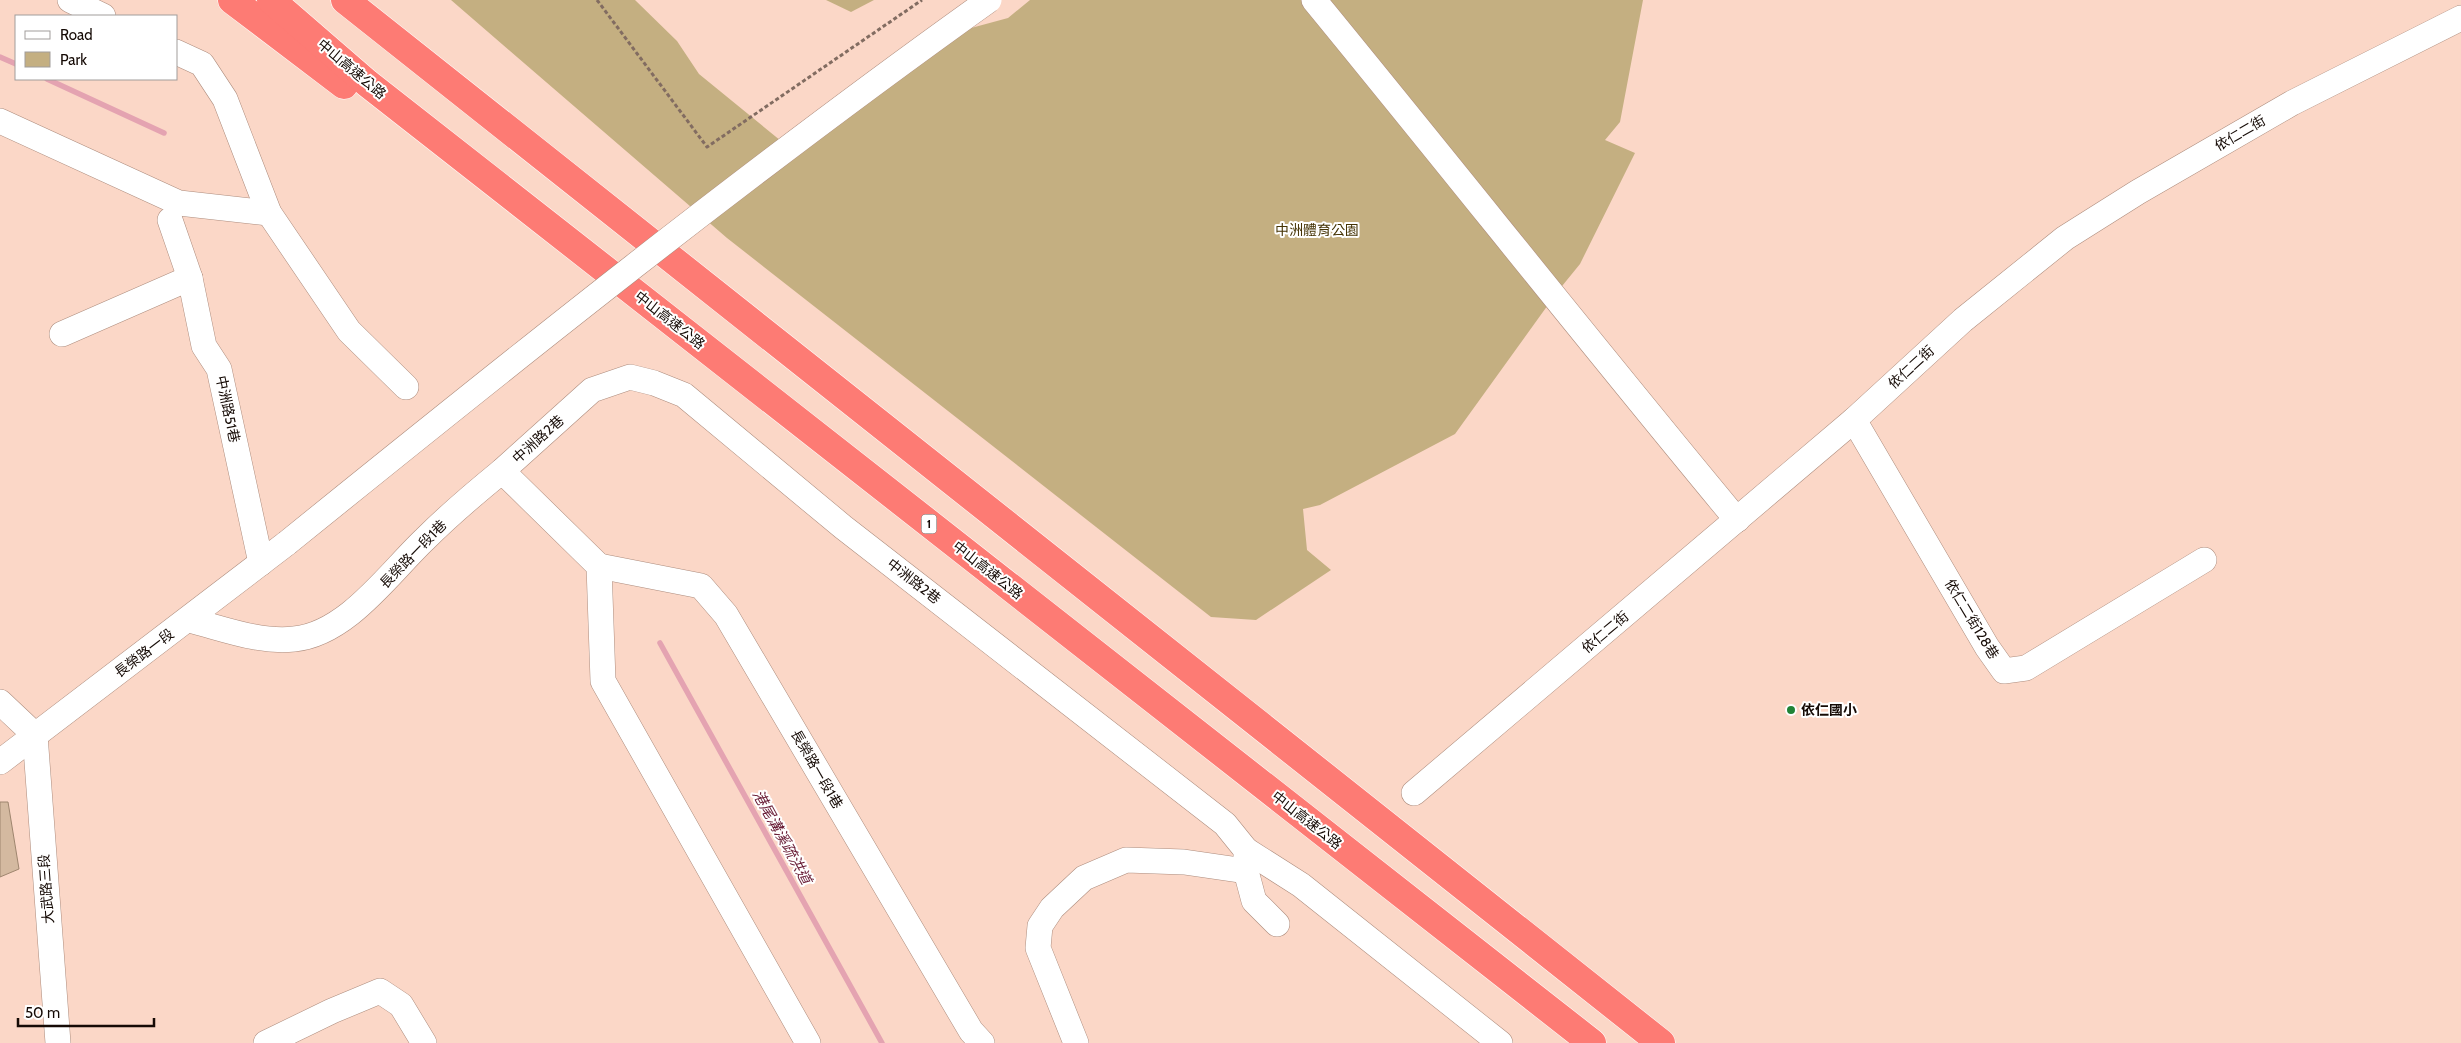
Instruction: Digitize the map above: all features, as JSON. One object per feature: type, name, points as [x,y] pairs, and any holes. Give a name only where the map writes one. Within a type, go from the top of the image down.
[{"type":"highway","points":[[232,0],[358,96],[445,143]]},
{"type":"highway","name":"中山高速公路","points":[[271,0],[367,83],[1592,1043]]},
{"type":"highway","points":[[345,0],[1661,1043]]},
{"type":"highway","points":[[375,0],[425,45],[482,110]]},
{"type":"street","points":[[70,0],[101,15]]},
{"type":"street","name":"長榮路一段","points":[[0,762],[189,620],[467,398],[784,149],[989,0]]},
{"type":"street","points":[[1314,0],[1469,189],[1601,357],[1737,520]]},
{"type":"street","name":"依仁二街","points":[[1414,793],[1854,420],[1963,320],[2065,238],[2146,188],[2292,103],[2461,18]]},
{"type":"street","points":[[178,53],[202,64],[225,100],[269,213],[350,331],[406,387]]},
{"type":"street","points":[[0,121],[179,203],[269,213]]},
{"type":"street","name":"中洲路51巷","points":[[170,220],[190,278],[204,346],[219,369],[261,563]]},
{"type":"street","points":[[62,334],[190,278]]},
{"type":"street","name":"中洲路2巷","points":[[502,471],[592,390],[630,377],[654,383],[684,395],[843,527],[1225,824],[1246,860],[1254,901],[1277,924]]},
{"type":"street","name":"依仁二街128巷","points":[[1854,420],[1986,647],[2004,671],[2026,668],[2204,560]]},
{"type":"street","points":[[502,471],[599,566],[603,681],[808,1043]]},
{"type":"street","name":"長榮路一段1巷","points":[[189,620],[264,638],[295,640],[332,627],[382,586],[424,540],[502,471]]},
{"type":"street","name":"長榮路一段1巷","points":[[599,566],[701,586],[726,615],[971,1031],[982,1043]]},
{"type":"street","points":[[0,702],[35,735]]},
{"type":"street","name":"大武路三段","points":[[35,735],[58,1043]]},
{"type":"street","points":[[1076,1043],[1038,948],[1040,926],[1052,908],[1084,878],[1126,860],[1184,862],[1246,860],[1301,885],[1500,1043]]},
{"type":"street","points":[[266,1043],[332,1011],[380,991],[401,1005],[424,1043]]},
{"type":"path","points":[[597,0],[707,147],[922,0]]},
{"type":"green space","name":"中洲體育公園","points":[[451,0],[635,0],[677,41],[699,74],[797,154],[949,34],[1008,18],[1030,0],[1643,0],[1620,122],[1605,140],[1635,153],[1580,264],[1558,291],[1455,434],[1320,505],[1303,509],[1307,550],[1331,570],[1256,620],[1211,617],[727,238]]},
{"type":"green space","points":[[826,0],[874,0],[851,12]]},
{"type":"building","points":[[0,802],[8,802],[19,869],[0,877]]},
{"type":"waterway","name":"港尾溝溪疏洪道","points":[[0,57],[15,64]]},
{"type":"waterway","name":"港尾溝溪疏洪道","points":[[49,80],[164,133]]},
{"type":"waterway","name":"港尾溝溪疏洪道","points":[[660,643],[882,1043]]},
{"type":"place","name":"依仁國小","points":[[1791,710]]}]
